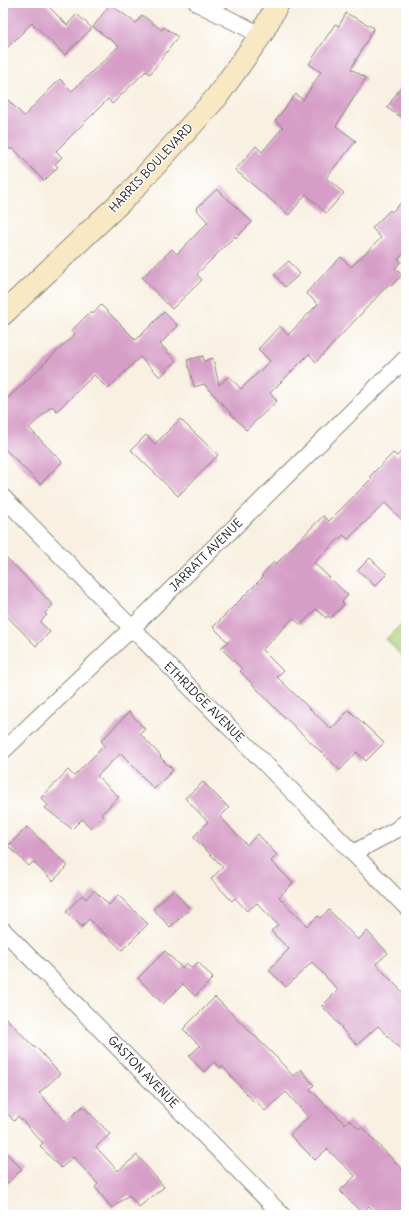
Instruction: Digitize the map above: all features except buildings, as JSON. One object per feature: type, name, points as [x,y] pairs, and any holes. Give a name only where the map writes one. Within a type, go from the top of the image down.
[{"type":"street","points":[[197,3],[261,35]]},
{"type":"street","name":"HARRIS BOULEVARD","points":[[3,314],[129,194],[216,98],[261,35],[278,3]]},
{"type":"street","name":"JARRATT AVENUE","points":[[3,751],[132,628],[406,358]]},
{"type":"street","name":"ETHRIDGE AVENUE","points":[[3,497],[406,907]]},
{"type":"street","points":[[353,853],[396,830],[406,822]]},
{"type":"street","name":"GASTON AVENUE","points":[[3,930],[282,1215]]},
{"type":"green space","points":[[406,620],[406,660],[386,639]]}]
